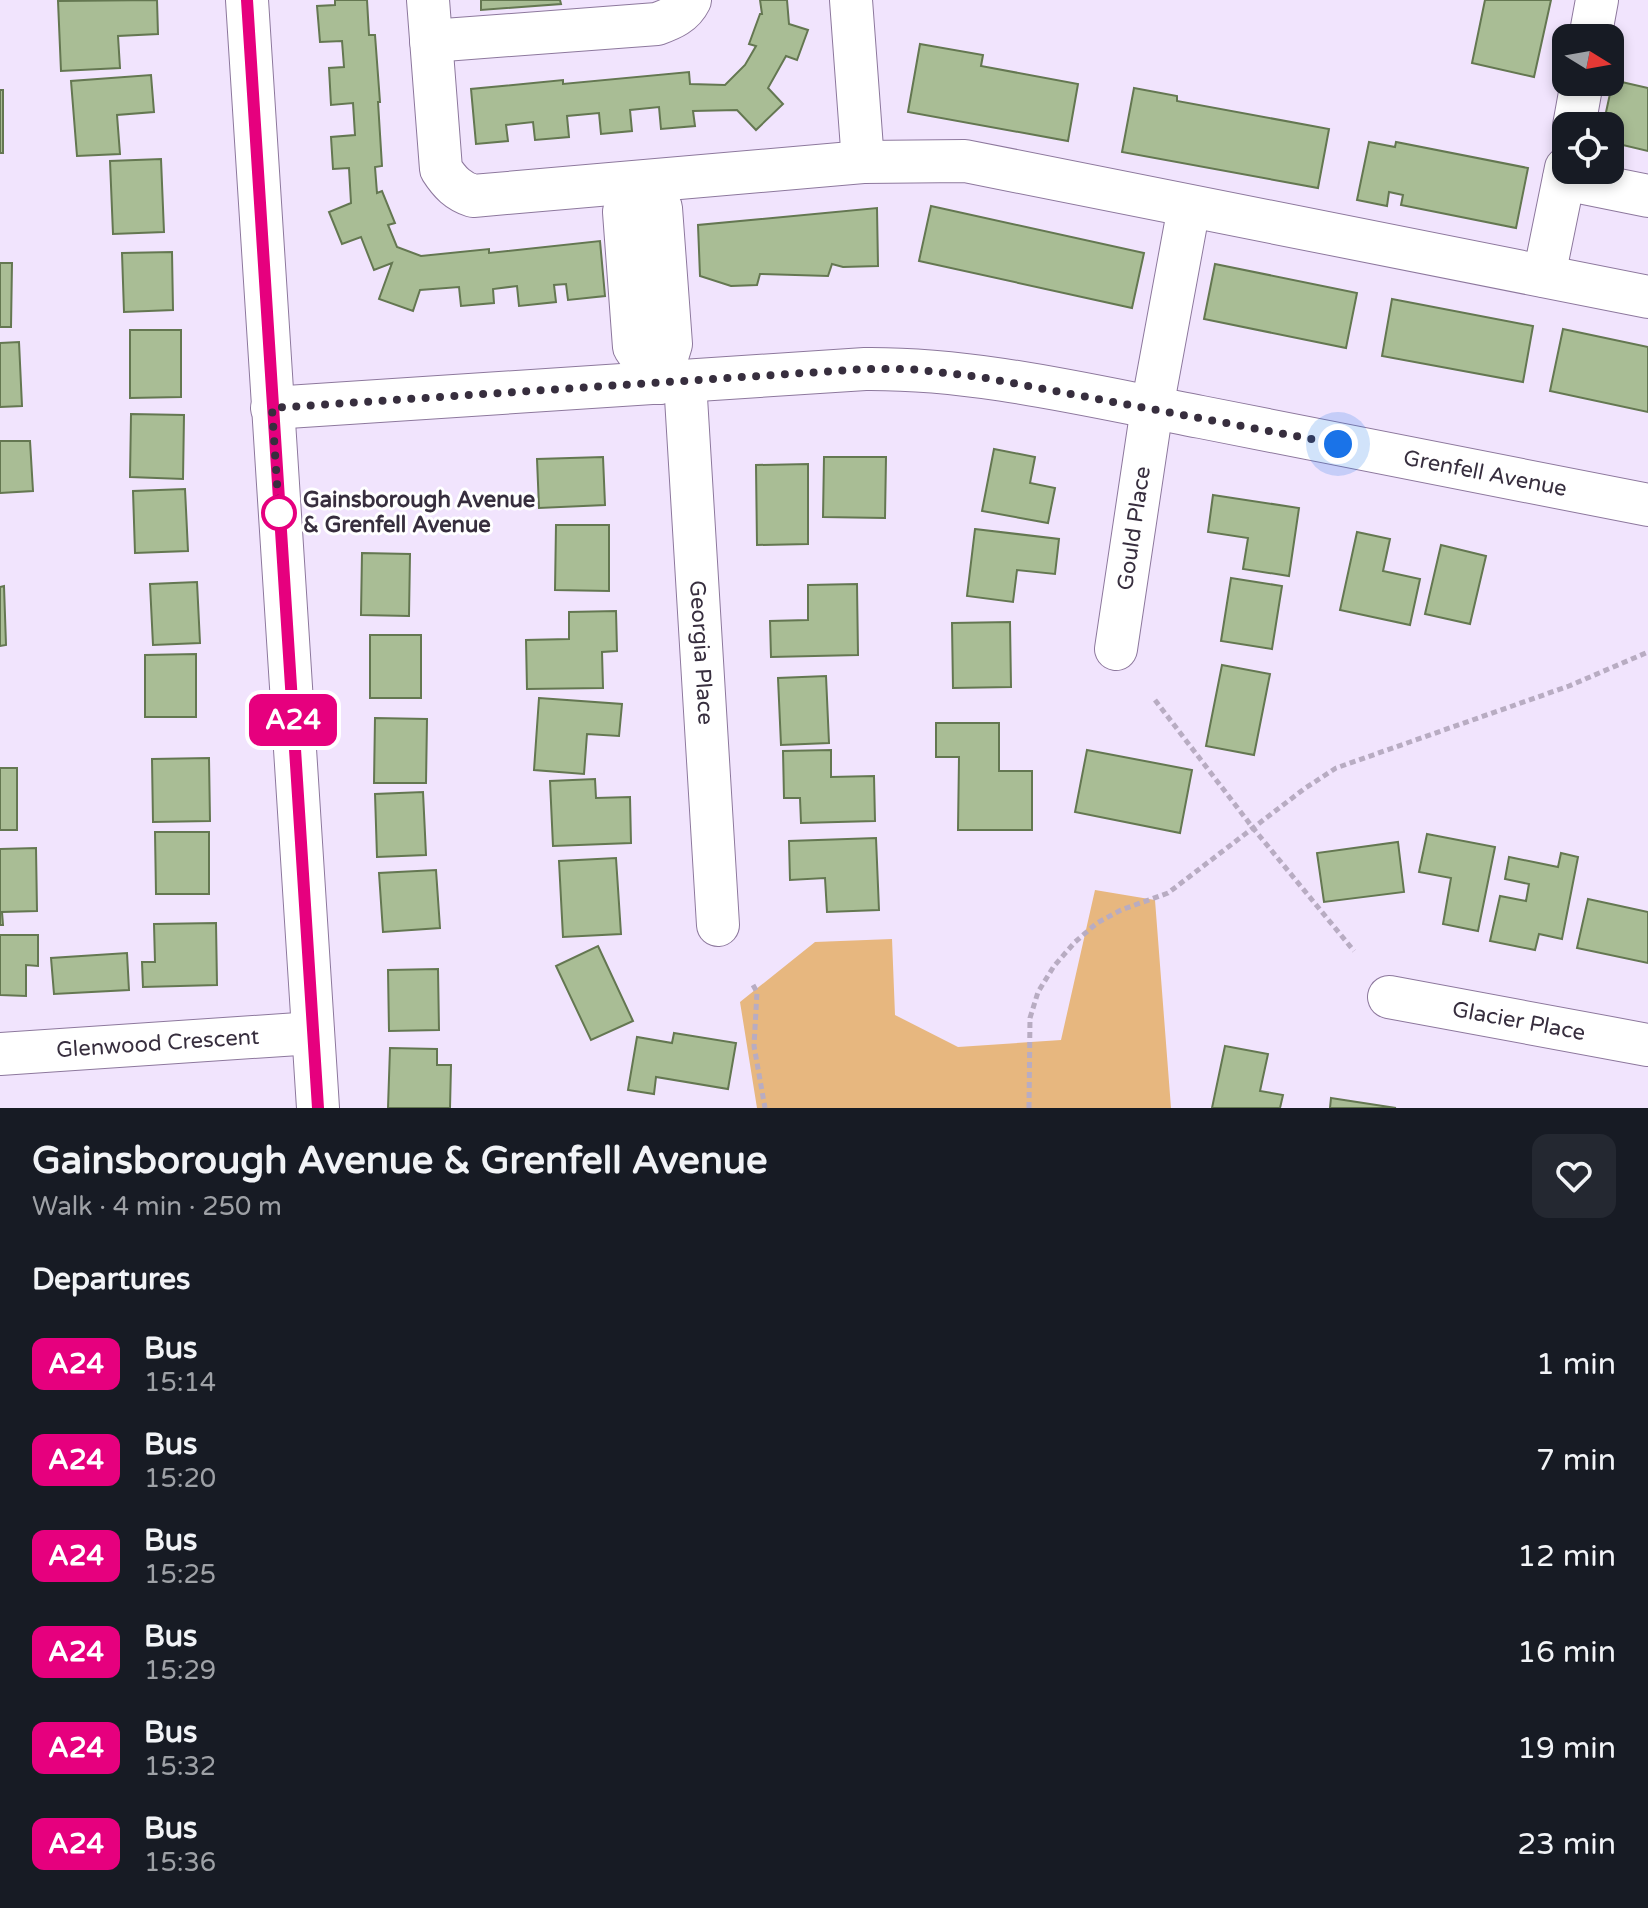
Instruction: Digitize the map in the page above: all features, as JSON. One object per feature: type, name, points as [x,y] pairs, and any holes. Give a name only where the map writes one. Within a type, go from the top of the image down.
[{"type":"street","points":[[247,0],[318,1108]]},
{"type":"street","points":[[690,0],[686,9],[674,18],[657,24],[429,20],[438,157],[450,183],[473,196],[863,162],[965,161],[1648,297]]},
{"type":"street","points":[[851,0],[863,162]]},
{"type":"street","points":[[1593,24],[1597,0]]},
{"type":"street","points":[[644,182],[624,212],[634,347],[672,382]]},
{"type":"street","points":[[1544,276],[1563,184]]},
{"type":"street","points":[[1605,184],[1648,196]]},
{"type":"street","name":"Gould Place","points":[[1116,649],[1152,408],[1189,207]]},
{"type":"street","name":"Grenfell Avenue","points":[[272,408],[865,369],[911,369],[980,377],[1152,408],[1648,505]]},
{"type":"street","name":"Georgia Place","points":[[672,382],[718,925]]},
{"type":"street","name":"Glacier Place","points":[[1389,997],[1648,1045]]},
{"type":"street","name":"Glenwood Crescent","points":[[0,1054],[313,1033]]},
{"type":"path","points":[[1029,1108],[1030,1018],[1038,992],[1054,966],[1097,923],[1121,910],[1168,893],[1336,768],[1569,686],[1648,652]]},
{"type":"path","points":[[1155,700],[1253,828],[1354,951]]},
{"type":"path","points":[[753,985],[757,992],[754,1046],[765,1108]]},
{"type":"shaded area","points":[[1095,890],[1155,900],[1171,1108],[757,1108],[740,1002],[815,942],[892,939],[895,1015],[958,1047],[1061,1040]]},
{"type":"building","points":[[157,0],[158,34],[118,36],[120,68],[61,71],[58,1]]},
{"type":"building","points":[[335,0],[367,0],[369,35],[375,35],[380,102],[382,166],[375,167],[377,193],[382,191],[395,223],[388,225],[397,247],[421,256],[489,249],[489,253],[600,241],[605,296],[568,300],[566,284],[554,285],[556,302],[519,306],[517,286],[493,289],[494,303],[461,306],[459,287],[420,290],[413,311],[379,299],[392,263],[374,270],[361,237],[342,244],[329,212],[351,203],[349,168],[333,169],[331,137],[355,135],[353,103],[331,105],[329,68],[344,67],[342,41],[320,42],[317,6],[335,5]]},
{"type":"building","points":[[481,0],[560,0],[561,4],[481,10]]},
{"type":"building","points":[[760,0],[787,0],[789,24],[808,30],[797,60],[786,56],[768,88],[783,104],[756,130],[737,110],[693,111],[695,126],[661,129],[659,107],[630,110],[632,131],[601,134],[599,113],[567,116],[569,137],[535,140],[533,122],[506,125],[508,141],[476,144],[471,89],[689,72],[690,84],[725,85],[745,65],[756,46],[749,44],[762,14]]},
{"type":"building","points":[[1485,0],[1551,0],[1534,77],[1472,63]]},
{"type":"building","points":[[920,44],[983,55],[981,66],[1078,84],[1068,141],[908,112]]},
{"type":"building","points":[[151,75],[154,112],[117,115],[120,154],[77,156],[71,81]]},
{"type":"building","points":[[1624,83],[1648,88],[1648,151],[1624,145],[1624,112],[1606,112],[1610,96],[1624,96]]},
{"type":"building","points":[[1134,88],[1177,96],[1177,101],[1329,129],[1318,188],[1122,152]]},
{"type":"building","points":[[0,90],[3,90],[3,153],[0,153]]},
{"type":"building","points":[[1369,142],[1395,147],[1396,142],[1528,168],[1516,228],[1401,205],[1403,195],[1389,192],[1387,206],[1357,200]]},
{"type":"building","points":[[161,159],[164,232],[113,234],[110,161]]},
{"type":"building","points":[[931,206],[1144,253],[1132,308],[919,261]]},
{"type":"building","points":[[877,208],[878,266],[843,267],[832,264],[828,276],[760,274],[757,285],[731,286],[700,276],[698,225]]},
{"type":"building","points":[[172,252],[173,310],[124,312],[122,253]]},
{"type":"building","points":[[0,263],[12,263],[11,327],[0,327]]},
{"type":"building","points":[[1215,264],[1357,293],[1346,348],[1204,319]]},
{"type":"building","points":[[1392,299],[1533,326],[1523,382],[1382,356]]},
{"type":"building","points":[[1563,329],[1648,347],[1648,412],[1550,391]]},
{"type":"building","points":[[130,330],[181,330],[181,397],[130,398]]},
{"type":"building","points":[[19,342],[22,406],[0,407],[0,343]]},
{"type":"building","points":[[131,414],[184,415],[183,479],[130,477]]},
{"type":"building","points":[[0,441],[30,441],[33,491],[0,493]]},
{"type":"building","points":[[994,449],[1035,457],[1030,483],[1055,488],[1048,523],[982,511]]},
{"type":"building","points":[[603,457],[605,505],[539,508],[537,459]]},
{"type":"building","points":[[824,457],[886,457],[885,518],[823,517]]},
{"type":"building","points":[[808,464],[808,544],[757,545],[756,465]]},
{"type":"building","points":[[185,489],[188,551],[135,553],[133,491]]},
{"type":"building","points":[[1213,495],[1299,508],[1289,576],[1243,569],[1248,538],[1208,532]]},
{"type":"building","points":[[556,525],[609,525],[609,591],[555,590]]},
{"type":"building","points":[[975,529],[1059,539],[1055,574],[1017,570],[1013,602],[967,596]]},
{"type":"building","points":[[1357,532],[1390,539],[1383,571],[1420,579],[1410,625],[1340,610]]},
{"type":"building","points":[[1441,545],[1486,556],[1470,624],[1425,614]]},
{"type":"building","points":[[362,553],[410,554],[409,616],[361,615]]},
{"type":"building","points":[[1231,578],[1282,586],[1272,649],[1221,641]]},
{"type":"building","points":[[197,582],[200,643],[153,645],[150,584]]},
{"type":"building","points":[[857,584],[858,655],[771,657],[770,621],[808,620],[808,585]]},
{"type":"building","points":[[4,586],[6,645],[0,646],[0,587]]},
{"type":"building","points":[[616,611],[617,651],[602,652],[603,688],[527,689],[526,640],[569,639],[569,612]]},
{"type":"building","points":[[1010,622],[1011,687],[953,688],[952,623]]},
{"type":"building","points":[[370,635],[421,635],[421,698],[370,698]]},
{"type":"building","points":[[196,654],[196,717],[145,717],[145,655]]},
{"type":"building","points":[[1222,665],[1270,674],[1254,755],[1206,746]]},
{"type":"building","points":[[826,676],[829,743],[781,745],[778,678]]},
{"type":"building","points":[[539,698],[622,704],[619,736],[587,734],[584,774],[534,770]]},
{"type":"building","points":[[375,718],[427,719],[426,783],[374,783]]},
{"type":"building","points":[[936,723],[999,723],[999,771],[1032,771],[1032,830],[958,830],[959,757],[936,757]]},
{"type":"building","points":[[831,750],[831,777],[874,776],[875,821],[801,823],[800,798],[784,798],[783,751]]},
{"type":"building","points":[[1087,750],[1192,770],[1180,833],[1075,812]]},
{"type":"building","points":[[209,758],[210,821],[153,822],[152,759]]},
{"type":"building","points":[[0,768],[17,768],[17,830],[0,830]]},
{"type":"building","points":[[595,779],[596,798],[630,797],[631,843],[553,846],[550,781]]},
{"type":"building","points":[[423,792],[426,855],[377,857],[375,794]]},
{"type":"building","points":[[155,832],[209,832],[209,894],[156,894]]},
{"type":"building","points":[[1427,834],[1495,847],[1478,931],[1443,924],[1451,878],[1419,872]]},
{"type":"building","points":[[876,838],[879,910],[827,912],[825,878],[790,880],[789,841]]},
{"type":"building","points":[[1398,842],[1404,892],[1324,902],[1317,853]]},
{"type":"building","points":[[36,848],[37,911],[2,912],[3,925],[0,925],[0,849]]},
{"type":"building","points":[[1561,853],[1578,857],[1562,939],[1539,934],[1535,950],[1490,941],[1500,896],[1526,901],[1529,884],[1505,879],[1509,857],[1558,867]]},
{"type":"building","points":[[616,858],[621,934],[563,937],[559,861]]},
{"type":"building","points":[[436,870],[440,928],[383,932],[379,873]]},
{"type":"building","points":[[1588,899],[1648,912],[1648,963],[1577,948]]},
{"type":"building","points":[[216,923],[217,985],[143,987],[142,962],[155,962],[154,924]]},
{"type":"building","points":[[0,935],[38,935],[38,966],[26,965],[26,996],[0,995]]},
{"type":"building","points":[[598,946],[633,1021],[591,1040],[556,966]]},
{"type":"building","points":[[127,953],[129,990],[54,994],[51,958]]},
{"type":"building","points":[[438,969],[439,1030],[389,1031],[388,970]]},
{"type":"building","points":[[674,1033],[736,1043],[728,1089],[656,1077],[654,1094],[628,1090],[637,1037],[672,1043]]},
{"type":"building","points":[[1225,1046],[1268,1054],[1260,1091],[1283,1095],[1280,1108],[1212,1108]]},
{"type":"building","points":[[390,1048],[437,1049],[437,1065],[451,1065],[450,1108],[388,1108]]},
{"type":"building","points":[[1331,1098],[1396,1108],[1330,1108]]},
{"type":"bus line","name":"A24","points":[[247,0],[318,1108]]},
{"type":"place","name":"Gainsborough Avenue & Grenfell Avenue","points":[[279,513]]},
{"type":"route","points":[[279,513],[272,408],[865,369],[911,369],[980,377],[1338,444]]}]
